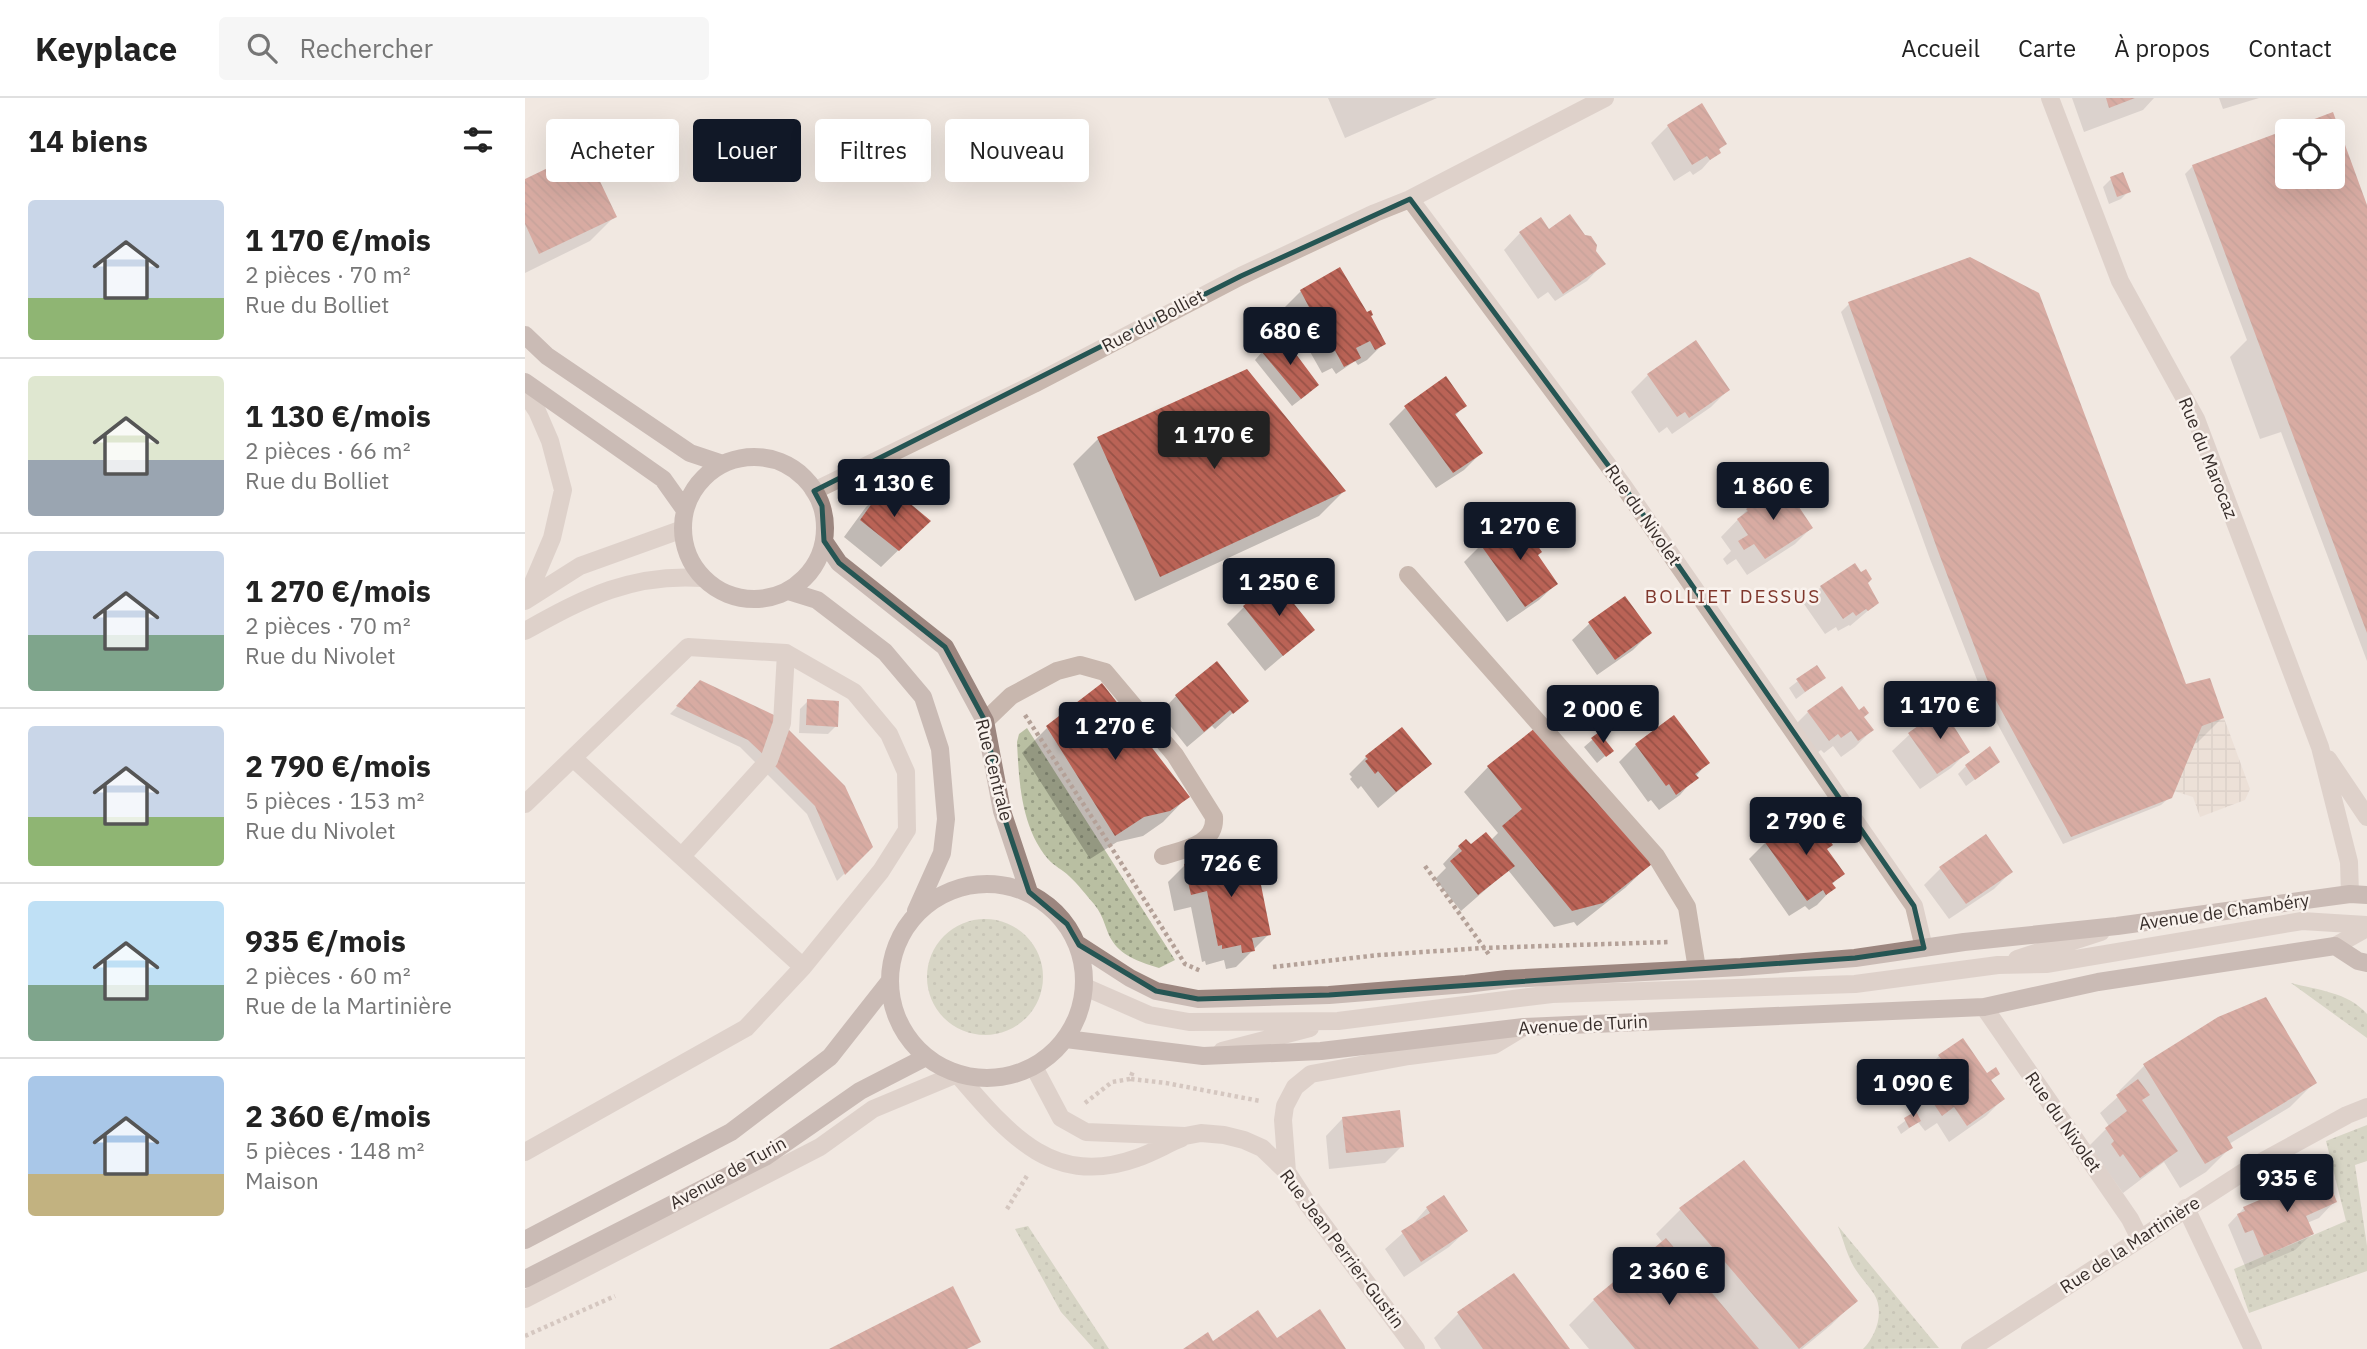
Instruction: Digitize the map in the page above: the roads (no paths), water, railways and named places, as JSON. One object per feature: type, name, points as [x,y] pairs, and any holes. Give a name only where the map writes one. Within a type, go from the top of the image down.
[{"type":"main road","points":[[525,335],[547,356],[690,453],[723,464]]},
{"type":"main road","points":[[525,382],[663,479],[685,510]]},
{"type":"main road","points":[[743,458],[764,458],[783,464],[801,475],[814,491],[822,506],[824,541],[817,561],[805,578],[788,591],[753,599],[734,596],[717,590],[692,564],[685,547],[685,510],[693,491],[706,476],[723,464],[743,458]]},
{"type":"main road","name":"Rue Centrale","points":[[824,541],[839,563],[945,647],[985,721],[1002,811],[1030,892]]},
{"type":"main road","points":[[788,591],[817,600],[885,652],[923,697],[940,749],[946,819],[942,853],[913,917],[899,937],[889,982],[894,1010],[906,1036],[926,1057],[957,1074],[983,1079],[1009,1076],[1034,1067],[1052,1055],[1066,1039],[1080,1014],[1085,987],[1084,965],[1079,945],[1067,923],[1050,906],[1030,892],[999,884],[967,885],[937,897],[913,917]]},
{"type":"main road","name":"Avenue de Chambéry","points":[[1924,948],[2358,895]]},
{"type":"main road","points":[[1079,945],[1130,978],[1156,991],[1198,999],[1329,995],[1507,979],[1855,958],[1924,948]]},
{"type":"main road","points":[[2335,946],[2364,965]]},
{"type":"main road","name":"Avenue de Turin","points":[[1066,1039],[1203,1056],[1321,1051],[1524,1027],[1984,1007],[2098,982],[2335,946]]},
{"type":"main road","name":"Avenue de Turin","points":[[525,1240],[731,1132],[830,1058],[889,982]]},
{"type":"main road","name":"Avenue de Turin","points":[[525,1279],[765,1157],[860,1091],[926,1057]]},
{"type":"street","name":"Rue du Bolliet","points":[[814,491],[1034,384],[1230,282],[1410,199],[1605,98]]},
{"type":"street","name":"Rue du Marocaz","points":[[2050,98],[2120,281],[2196,419],[2320,747],[2358,895]]},
{"type":"street","name":"Rue du Nivolet","points":[[1410,199],[1622,484],[1914,906],[1924,948]]},
{"type":"street","points":[[525,393],[537,411],[550,441],[563,490],[552,538],[526,600]]},
{"type":"street","points":[[526,600],[580,566],[683,529]]},
{"type":"street","points":[[1408,575],[1656,856],[1687,907],[1697,969]]},
{"type":"street","points":[[525,631],[576,602],[635,581],[673,576],[703,578]]},
{"type":"street","points":[[525,804],[688,647],[786,653],[854,692],[889,734],[906,772],[907,830],[881,871],[803,967],[746,1028],[525,1152]]},
{"type":"street","points":[[681,856],[769,760],[782,723],[786,653]]},
{"type":"street","points":[[985,721],[1011,696],[1056,671],[1080,666],[1105,672],[1175,755],[1214,817],[1214,828],[1208,837],[1194,846],[1163,856]]},
{"type":"street","name":"Rue du Marocaz","points":[[2320,747],[2367,817]]},
{"type":"street","points":[[573,758],[803,967]]},
{"type":"street","points":[[1085,987],[1149,1015],[1189,1022],[1338,1021],[1552,994],[1855,984],[1997,965],[2046,964],[2301,921],[2367,927]]},
{"type":"street","points":[[1997,965],[2117,926]]},
{"type":"street","points":[[2335,946],[2367,927]]},
{"type":"street","name":"Rue du Nivolet","points":[[1984,1007],[2130,1219],[2139,1237]]},
{"type":"street","points":[[1203,1056],[1338,1021]]},
{"type":"street","points":[[1287,1172],[1283,1120],[1285,1106],[1295,1087],[1311,1074],[1409,1056],[1494,1045],[1524,1027]]},
{"type":"street","name":"Rue Jean Perrier-Gustin","points":[[1034,1067],[1061,1118],[1086,1132],[1185,1136],[1201,1133],[1244,1140],[1262,1148],[1287,1172],[1416,1349]]},
{"type":"street","points":[[525,1299],[820,1147],[873,1109],[957,1074]]},
{"type":"street","name":"Rue Jean Perrier-Gustin","points":[[957,1074],[1021,1143],[1050,1160],[1089,1167],[1112,1165],[1137,1158],[1185,1136]]},
{"type":"street","name":"Rue de la Martinière","points":[[1970,1349],[2139,1237],[2245,1171],[2347,1115],[2367,1107]]},
{"type":"street","points":[[2186,1208],[2253,1349]]},
{"type":"street","points":[[525,1230],[576,1214]]},
{"type":"district","name":"BOLLIET DESSUS","points":[[1733,596]]}]
